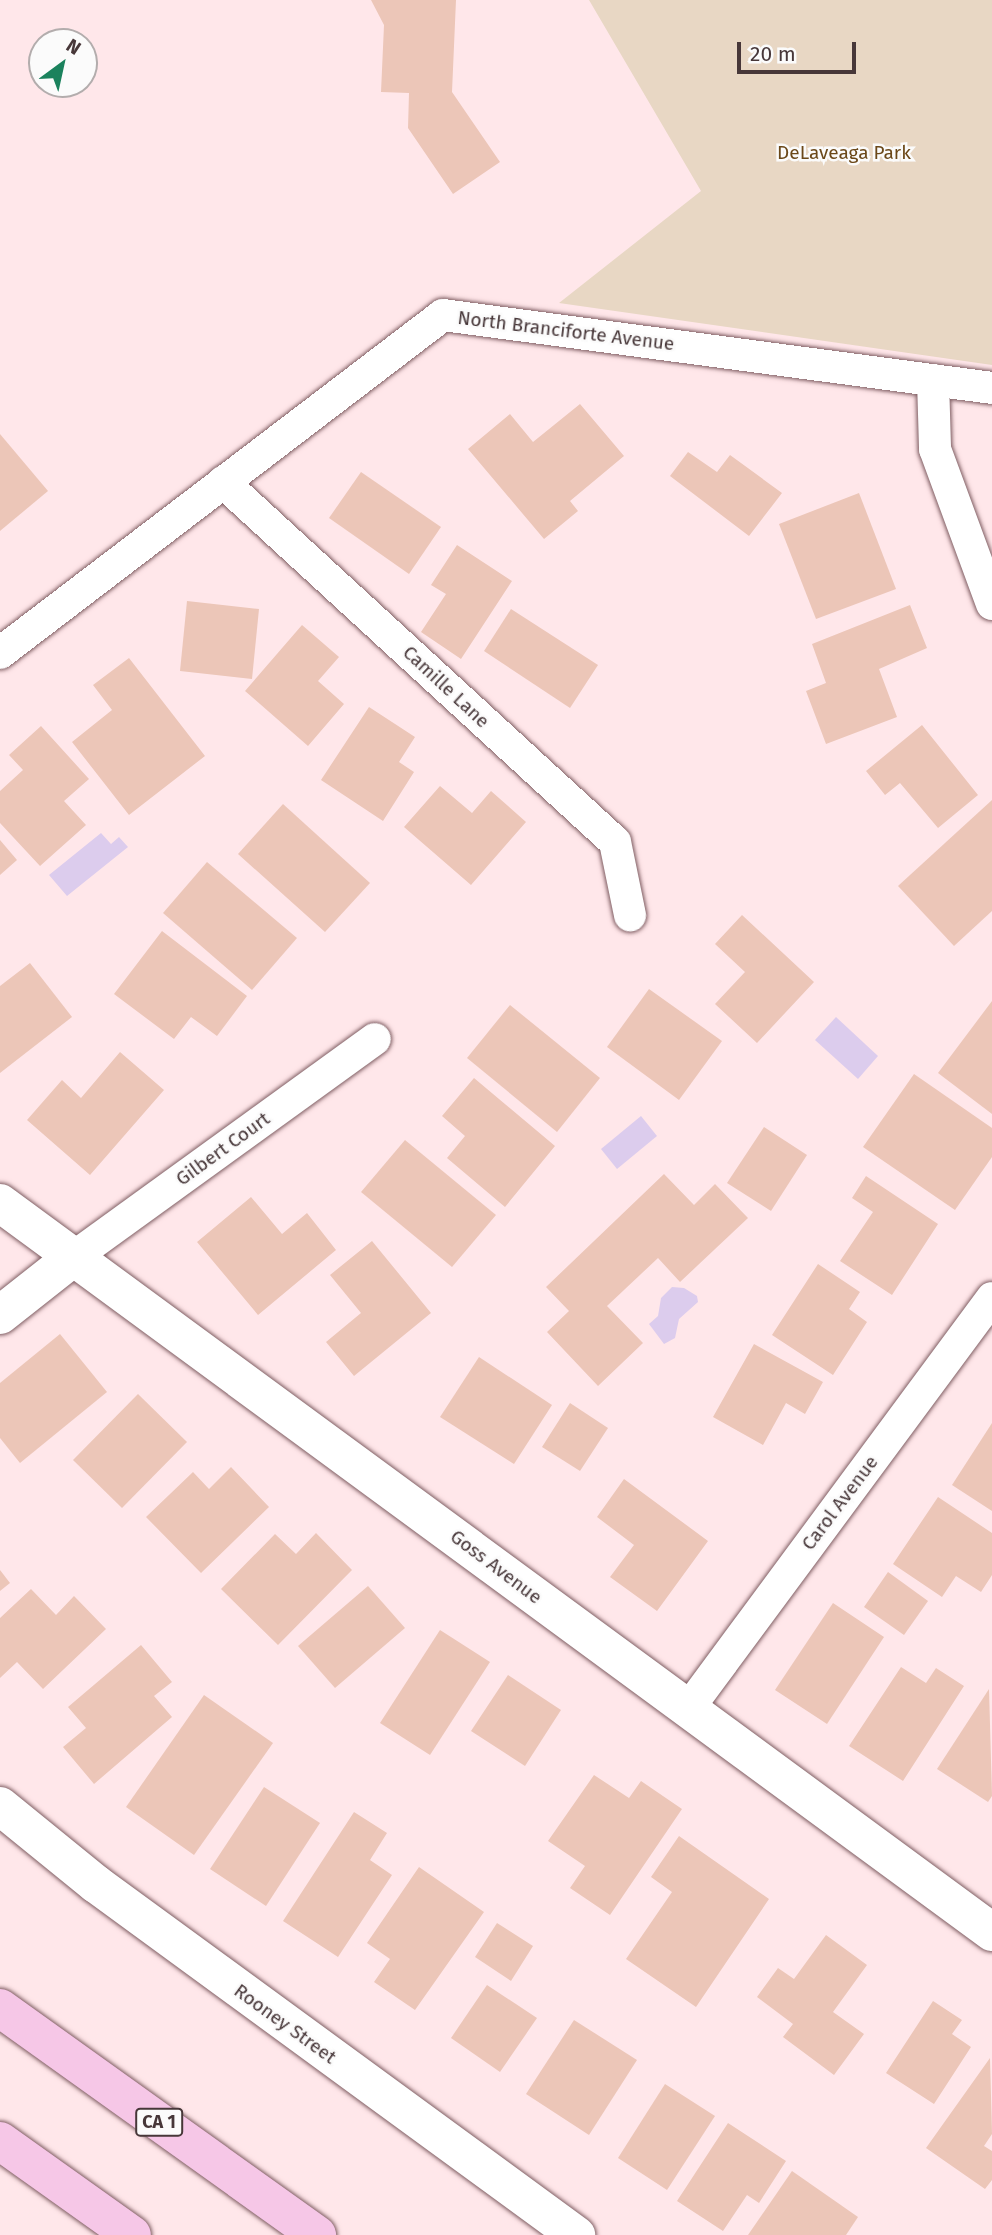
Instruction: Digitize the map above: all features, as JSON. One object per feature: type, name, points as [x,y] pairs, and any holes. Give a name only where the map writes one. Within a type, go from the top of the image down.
[{"type":"highway","name":"CA 1","points":[[0,2008],[317,2235]]},
{"type":"highway","points":[[0,2141],[132,2235]]},
{"type":"street","name":"North Branciforte Avenue","points":[[0,653],[443,316],[992,388]]},
{"type":"street","points":[[933,380],[935,449],[992,604]]},
{"type":"street","name":"Camille Lane","points":[[223,482],[615,842],[630,915]]},
{"type":"street","name":"Gilbert Court","points":[[71,1259],[375,1039]]},
{"type":"street","name":"Goss Avenue","points":[[0,1203],[71,1259],[239,1377],[688,1709],[989,1923]]},
{"type":"street","points":[[0,1315],[71,1259]]},
{"type":"street","name":"Carol Avenue","points":[[688,1709],[992,1298]]},
{"type":"street","name":"Rooney Street","points":[[0,1806],[96,1884],[576,2235]]},
{"type":"green space","name":"DeLaveaga Park","points":[[589,0],[992,0],[992,365],[559,303],[701,191]]},
{"type":"shaded area","points":[[101,833],[111,844],[119,837],[128,847],[67,896],[49,875]]},
{"type":"shaded area","points":[[836,1017],[878,1056],[858,1079],[815,1040]]},
{"type":"shaded area","points":[[641,1116],[657,1136],[617,1169],[601,1149]]},
{"type":"shaded area","points":[[672,1287],[684,1288],[697,1296],[698,1302],[679,1319],[675,1338],[664,1344],[649,1324],[658,1316],[661,1298]]},
{"type":"building","points":[[371,0],[456,0],[452,92],[500,162],[453,194],[408,128],[409,93],[381,92],[384,25]]},
{"type":"building","points":[[580,404],[624,456],[570,501],[578,511],[544,539],[468,449],[510,414],[533,442]]},
{"type":"building","points":[[0,434],[48,491],[0,531]]},
{"type":"building","points":[[688,452],[717,472],[730,455],[782,493],[749,536],[670,476]]},
{"type":"building","points":[[361,472],[441,527],[409,574],[329,518]]},
{"type":"building","points":[[859,493],[896,589],[816,619],[779,524]]},
{"type":"building","points":[[457,545],[512,581],[461,659],[421,632],[446,594],[431,585]]},
{"type":"building","points":[[187,601],[259,609],[252,679],[180,671]]},
{"type":"building","points":[[910,605],[927,648],[879,669],[897,717],[826,744],[806,691],[826,683],[812,644]]},
{"type":"building","points":[[511,609],[598,665],[570,708],[484,651]]},
{"type":"building","points":[[302,625],[339,657],[318,681],[344,704],[308,746],[245,691]]},
{"type":"building","points":[[129,658],[205,756],[129,815],[72,742],[112,710],[93,685]]},
{"type":"building","points":[[369,707],[415,737],[399,762],[414,772],[383,821],[321,780]]},
{"type":"building","points":[[922,725],[978,795],[938,828],[900,783],[885,795],[866,771]]},
{"type":"building","points":[[41,726],[89,779],[64,801],[86,825],[40,866],[0,823],[0,791],[23,770],[9,755]]},
{"type":"building","points":[[440,786],[472,813],[491,791],[526,822],[471,885],[404,827]]},
{"type":"building","points":[[992,800],[992,911],[954,946],[898,886]]},
{"type":"building","points":[[283,804],[370,883],[325,932],[238,854]]},
{"type":"building","points":[[0,840],[17,860],[0,875]]},
{"type":"building","points":[[207,862],[297,938],[252,990],[163,913]]},
{"type":"building","points":[[742,915],[814,982],[757,1043],[715,1004],[745,972],[715,944]]},
{"type":"building","points":[[162,931],[247,996],[217,1036],[191,1017],[174,1039],[114,994]]},
{"type":"building","points":[[30,963],[72,1017],[0,1073],[0,986]]},
{"type":"building","points":[[649,989],[722,1041],[679,1100],[607,1047]]},
{"type":"building","points":[[992,1001],[992,1114],[938,1073]]},
{"type":"building","points":[[510,1005],[600,1078],[557,1132],[467,1058]]},
{"type":"building","points":[[120,1052],[164,1090],[90,1175],[27,1120],[62,1080],[81,1098]]},
{"type":"building","points":[[914,1074],[992,1128],[992,1157],[955,1210],[863,1147]]},
{"type":"building","points":[[474,1078],[555,1146],[505,1207],[447,1158],[465,1136],[442,1116]]},
{"type":"building","points":[[764,1127],[807,1155],[771,1211],[727,1183]]},
{"type":"building","points":[[405,1140],[496,1215],[452,1267],[361,1192]]},
{"type":"building","points":[[664,1174],[694,1205],[715,1184],[748,1218],[680,1282],[658,1258],[607,1306],[643,1343],[598,1386],[547,1332],[569,1311],[546,1287]]},
{"type":"building","points":[[866,1176],[938,1224],[892,1295],[840,1261],[873,1212],[852,1198]]},
{"type":"building","points":[[251,1197],[282,1234],[307,1213],[336,1250],[258,1315],[197,1242]]},
{"type":"building","points":[[372,1241],[431,1313],[354,1376],[326,1342],[361,1313],[330,1275]]},
{"type":"building","points":[[818,1264],[860,1292],[849,1309],[867,1322],[833,1375],[772,1335]]},
{"type":"building","points":[[60,1334],[107,1392],[20,1463],[0,1438],[0,1383]]},
{"type":"building","points":[[754,1344],[823,1382],[805,1414],[786,1403],[763,1445],[713,1417]]},
{"type":"building","points":[[479,1357],[552,1405],[514,1464],[440,1417]]},
{"type":"building","points":[[138,1394],[187,1442],[122,1508],[73,1460]]},
{"type":"building","points":[[570,1403],[608,1428],[580,1471],[542,1447]]},
{"type":"building","points":[[992,1423],[992,1511],[952,1485]]},
{"type":"building","points":[[231,1467],[269,1507],[201,1573],[146,1517],[193,1472],[209,1489]]},
{"type":"building","points":[[624,1479],[708,1541],[657,1611],[610,1577],[634,1545],[597,1517]]},
{"type":"building","points":[[938,1497],[992,1533],[992,1575],[981,1592],[956,1576],[942,1597],[893,1564]]},
{"type":"building","points":[[316,1533],[352,1570],[278,1645],[221,1589],[275,1534],[296,1554]]},
{"type":"building","points":[[0,1570],[10,1583],[0,1591]]},
{"type":"building","points":[[888,1572],[928,1601],[904,1635],[864,1607]]},
{"type":"building","points":[[368,1586],[405,1628],[335,1688],[298,1646]]},
{"type":"building","points":[[31,1589],[56,1615],[74,1596],[106,1629],[43,1689],[17,1662],[0,1678],[0,1618]]},
{"type":"building","points":[[833,1603],[884,1637],[827,1724],[775,1690]]},
{"type":"building","points":[[440,1630],[490,1662],[430,1755],[380,1723]]},
{"type":"building","points":[[141,1645],[172,1682],[154,1696],[172,1717],[94,1784],[63,1747],[86,1728],[68,1707]]},
{"type":"building","points":[[901,1667],[926,1683],[936,1668],[964,1686],[903,1781],[849,1746]]},
{"type":"building","points":[[508,1675],[561,1710],[525,1766],[471,1731]]},
{"type":"building","points":[[989,1689],[992,1796],[988,1802],[937,1769]]},
{"type":"building","points":[[204,1695],[273,1743],[194,1855],[126,1807]]},
{"type":"building","points":[[594,1775],[629,1798],[641,1781],[682,1809],[610,1915],[570,1888],[585,1866],[548,1841]]},
{"type":"building","points":[[264,1787],[320,1823],[266,1906],[210,1869]]},
{"type":"building","points":[[354,1812],[387,1833],[370,1860],[392,1875],[338,1957],[283,1921]]},
{"type":"building","points":[[679,1836],[769,1899],[696,2007],[626,1959],[672,1892],[651,1877]]},
{"type":"building","points":[[419,1867],[484,1912],[415,2010],[374,1982],[390,1959],[367,1943]]},
{"type":"building","points":[[497,1923],[533,1946],[511,1981],[475,1957]]},
{"type":"building","points":[[826,1935],[867,1965],[833,2012],[864,2034],[834,2075],[783,2037],[793,2024],[757,1997],[778,1968],[794,1979]]},
{"type":"building","points":[[487,1985],[537,2018],[500,2072],[451,2038]]},
{"type":"building","points":[[933,2001],[962,2020],[952,2034],[971,2047],[934,2104],[886,2073]]},
{"type":"building","points":[[574,2020],[637,2060],[589,2135],[526,2094]]},
{"type":"building","points":[[990,2058],[992,2134],[984,2146],[992,2151],[992,2180],[985,2189],[926,2148]]},
{"type":"building","points":[[665,2084],[715,2116],[667,2190],[618,2158]]},
{"type":"building","points":[[728,2123],[786,2161],[759,2203],[747,2195],[723,2231],[677,2201]]},
{"type":"building","points":[[792,2171],[858,2217],[846,2235],[748,2235]]}]
